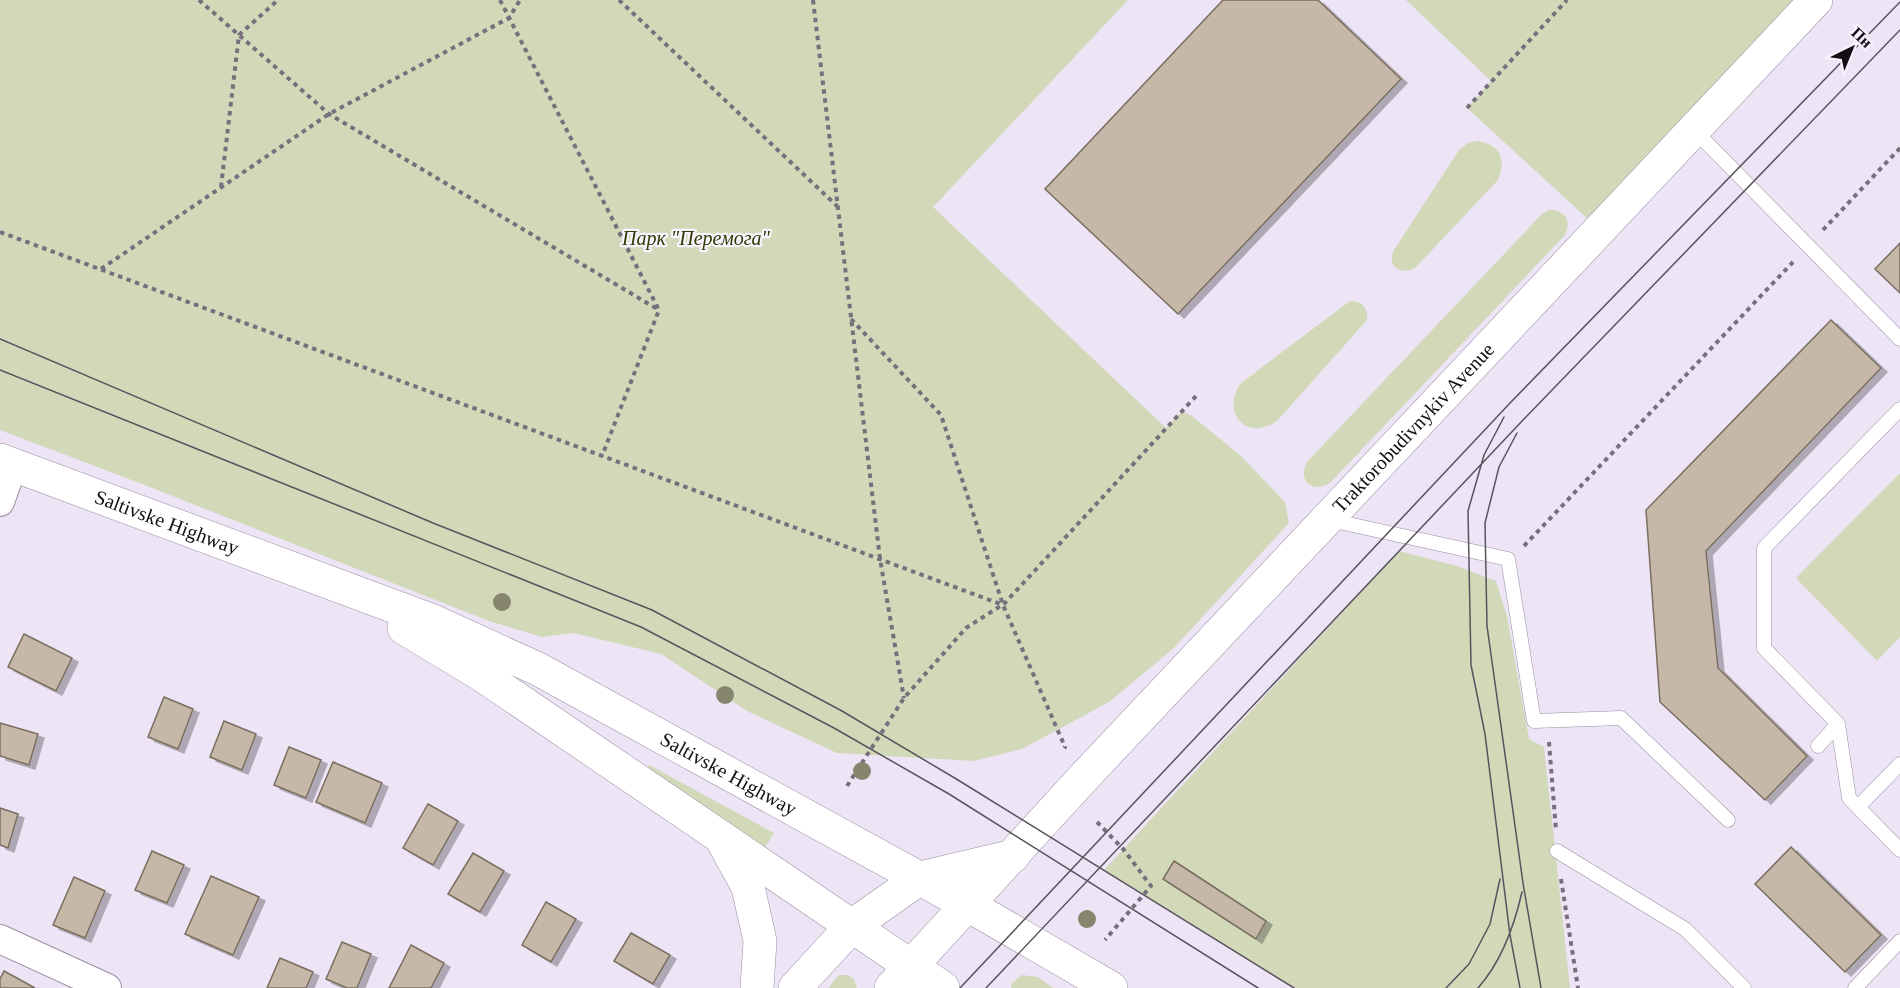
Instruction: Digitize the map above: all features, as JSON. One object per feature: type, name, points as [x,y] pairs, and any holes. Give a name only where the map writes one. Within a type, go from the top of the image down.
[{"type":"main road","name":"Traktorobudivnykiv Avenue","points":[[901,977],[1085,776],[1816,0]]},
{"type":"main road","name":"Saltivske Highway","points":[[6,463],[433,621],[538,669],[920,878],[1112,988]]},
{"type":"main road","name":"Saltivske Highway","points":[[333,585],[482,675],[852,926],[901,977],[944,988]]},
{"type":"main road","points":[[721,838],[748,891],[760,941],[757,988]]},
{"type":"main road","points":[[795,988],[852,926],[920,878],[1013,856]]},
{"type":"street","points":[[0,502],[6,463]]},
{"type":"street","points":[[0,939],[107,988]]},
{"type":"lane","points":[[1694,130],[1900,339]]},
{"type":"lane","points":[[1900,409],[1764,548],[1764,648],[1838,724],[1849,798],[1900,850]]},
{"type":"lane","points":[[1328,519],[1508,559],[1534,721],[1621,718],[1728,820]]},
{"type":"lane","points":[[1818,746],[1838,724]]},
{"type":"lane","points":[[1858,807],[1900,764]]},
{"type":"lane","points":[[1557,851],[1685,929],[1744,988]]},
{"type":"lane","points":[[1855,988],[1900,941]]},
{"type":"path","points":[[199,0],[329,114],[659,310]]},
{"type":"path","points":[[221,187],[238,35],[278,0]]},
{"type":"path","points":[[500,0],[659,310],[602,456]]},
{"type":"path","points":[[101,270],[329,114],[508,18],[520,0]]},
{"type":"path","points":[[619,0],[837,206]]},
{"type":"path","points":[[813,0],[880,559],[904,698]]},
{"type":"path","points":[[1467,108],[1568,0]]},
{"type":"path","points":[[1521,549],[1900,148]]},
{"type":"path","points":[[0,232],[1003,605]]},
{"type":"path","points":[[851,319],[941,415],[1003,605],[1065,747],[1058,754]]},
{"type":"path","points":[[848,786],[904,698],[966,628],[1003,605],[1197,395]]},
{"type":"path","points":[[1548,720],[1557,851],[1578,988]]},
{"type":"path","points":[[1097,822],[1124,850],[1151,886],[1105,940]]},
{"type":"green space","name":"Парк \"Перемога\"","points":[[0,0],[1128,0],[933,207],[1166,428],[1182,411],[1192,416],[1241,456],[1285,502],[1289,523],[1174,648],[1109,702],[1022,749],[974,761],[837,753],[747,711],[661,654],[574,633],[542,637],[489,621],[0,430]]},
{"type":"green space","points":[[1406,0],[1796,0],[1589,220],[1467,108],[1491,81]]},
{"type":"green space","points":[[1478,141],[1492,146],[1500,154],[1502,166],[1498,180],[1416,267],[1405,271],[1396,268],[1392,261],[1394,250],[1459,150],[1468,143]]},
{"type":"green space","points":[[1555,210],[1566,217],[1568,225],[1565,235],[1330,483],[1317,487],[1308,483],[1304,474],[1307,462],[1542,214]]},
{"type":"green space","points":[[1350,301],[1364,306],[1367,320],[1277,421],[1266,427],[1256,428],[1240,421],[1235,414],[1234,405],[1240,384]]},
{"type":"green space","points":[[1900,473],[1900,637],[1877,661],[1796,578]]},
{"type":"green space","points":[[1399,551],[1457,566],[1496,581],[1507,616],[1529,739],[1544,747],[1570,988],[1294,988],[1104,870]]},
{"type":"green space","points":[[649,765],[774,833],[758,859],[640,779]]},
{"type":"green space","points":[[839,975],[848,975],[854,979],[857,988],[828,988]]},
{"type":"green space","points":[[1022,975],[1038,977],[1053,988],[1011,988],[1012,983]]},
{"type":"building","points":[[1223,0],[1318,0],[1401,79],[1178,314],[1045,189]]},
{"type":"building","points":[[1900,243],[1900,293],[1875,269]]},
{"type":"building","points":[[1831,320],[1881,368],[1706,551],[1718,668],[1807,756],[1765,800],[1660,702],[1646,510]]},
{"type":"building","points":[[24,634],[72,658],[56,691],[8,667]]},
{"type":"building","points":[[164,697],[193,709],[178,749],[148,737]]},
{"type":"building","points":[[224,721],[256,734],[242,770],[210,757]]},
{"type":"building","points":[[0,723],[38,734],[29,765],[0,756]]},
{"type":"building","points":[[289,747],[321,760],[306,798],[274,785]]},
{"type":"building","points":[[333,762],[382,783],[365,823],[316,802]]},
{"type":"building","points":[[428,804],[458,821],[433,865],[403,848]]},
{"type":"building","points":[[0,808],[18,814],[8,848],[0,845]]},
{"type":"building","points":[[1791,847],[1881,935],[1845,972],[1755,884]]},
{"type":"building","points":[[152,851],[184,865],[167,903],[135,890]]},
{"type":"building","points":[[473,853],[504,871],[480,912],[448,894]]},
{"type":"building","points":[[1174,861],[1266,921],[1256,939],[1163,879]]},
{"type":"building","points":[[211,876],[259,897],[233,955],[185,934]]},
{"type":"building","points":[[74,877],[105,891],[85,938],[53,925]]},
{"type":"building","points":[[546,902],[576,919],[551,962],[522,945]]},
{"type":"building","points":[[631,933],[670,955],[653,984],[614,961]]},
{"type":"building","points":[[342,942],[371,954],[357,988],[347,988],[326,979]]},
{"type":"building","points":[[411,945],[444,963],[431,988],[389,988]]},
{"type":"building","points":[[280,958],[313,972],[306,988],[267,988]]},
{"type":"building","points":[[4,971],[35,988],[0,988],[0,979]]},
{"type":"tram line","points":[[960,988],[1511,402],[1900,2]]},
{"type":"tram line","points":[[986,988],[1524,419],[1900,30]]},
{"type":"tram line","points":[[0,339],[433,523],[652,610],[842,711],[1294,988]]},
{"type":"tram line","points":[[0,370],[641,627],[834,728],[949,794],[1258,988]]},
{"type":"tram line","points":[[1504,417],[1484,455],[1468,511],[1471,665],[1485,734],[1510,935],[1520,988]]},
{"type":"tram line","points":[[1517,433],[1499,467],[1485,523],[1487,626],[1523,883],[1541,988]]},
{"type":"tram line","points":[[1446,988],[1469,964],[1490,924],[1500,879]]},
{"type":"tram line","points":[[1478,988],[1494,967],[1506,943],[1522,892]]}]
